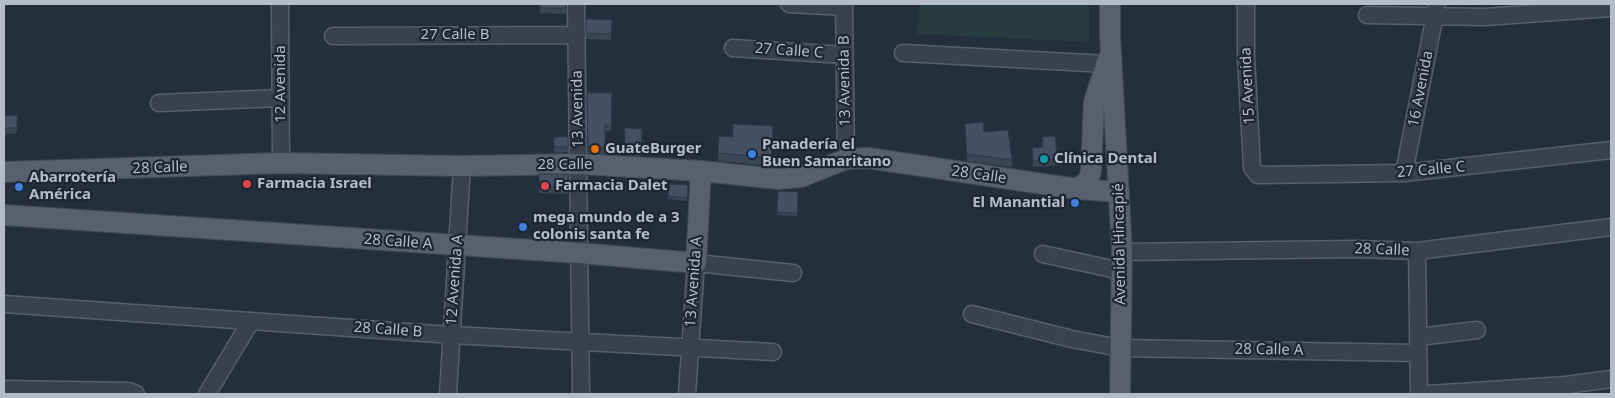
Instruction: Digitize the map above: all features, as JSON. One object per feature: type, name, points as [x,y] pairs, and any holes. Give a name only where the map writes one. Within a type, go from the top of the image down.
[{"type":"main road","name":"Avenida Hincapié","points":[[1110,4],[1110,38],[1120,192],[1122,262],[1120,394]]},
{"type":"main road","points":[[1077,190],[1088,181],[1091,171],[1094,102],[1107,64],[1110,38]]},
{"type":"main road","name":"28 Calle","points":[[4,172],[281,163],[462,166],[579,164],[701,170],[778,179],[792,178],[846,159],[868,158],[1077,190],[1120,192]]},
{"type":"main road","name":"13 Avenida A","points":[[696,263],[701,170]]},
{"type":"main road","name":"28 Calle A","points":[[4,215],[696,263]]},
{"type":"street","name":"12 Avenida","points":[[280,4],[281,163]]},
{"type":"street","name":"13 Avenida","points":[[576,4],[581,394]]},
{"type":"street","points":[[789,4],[844,6]]},
{"type":"street","name":"15 Avenida","points":[[1246,4],[1246,56],[1252,168]]},
{"type":"street","name":"13 Avenida B","points":[[844,6],[846,159]]},
{"type":"street","points":[[1367,16],[1436,10],[1485,16],[1611,8]]},
{"type":"street","name":"16 Avenida","points":[[1404,173],[1436,10]]},
{"type":"street","name":"27 Calle B","points":[[332,36],[577,35]]},
{"type":"street","name":"27 Calle C","points":[[733,48],[844,55]]},
{"type":"street","points":[[903,53],[1107,64]]},
{"type":"street","points":[[159,103],[281,98]]},
{"type":"street","name":"27 Calle C","points":[[1252,168],[1258,175],[1263,176],[1404,173],[1611,150]]},
{"type":"street","name":"12 Avenida A","points":[[448,394],[462,166]]},
{"type":"street","name":"28 Calle","points":[[1043,254],[1122,262],[1358,248],[1417,251],[1611,227]]},
{"type":"street","points":[[1417,251],[1419,394]]},
{"type":"street","name":"28 Calle A","points":[[696,263],[793,273]]},
{"type":"street","name":"13 Avenida A","points":[[687,394],[696,263]]},
{"type":"street","name":"28 Calle B","points":[[4,304],[580,342],[773,352]]},
{"type":"street","name":"28 Calle A","points":[[972,314],[1072,339],[1120,348],[1418,345],[1477,330]]},
{"type":"street","points":[[207,394],[251,321]]},
{"type":"street","points":[[1428,394],[1566,385],[1611,379]]},
{"type":"street","points":[[4,389],[129,391],[136,394]]},
{"type":"green space","points":[[920,4],[1089,4],[1089,42],[917,34]]},
{"type":"building","points":[[540,4],[566,4],[566,8],[540,8]]},
{"type":"building","points":[[586,19],[612,20],[611,34],[586,33]]},
{"type":"building","points":[[587,93],[612,93],[611,126],[605,125],[605,148],[588,147]]},
{"type":"building","points":[[17,115],[17,128],[4,128],[4,116]]},
{"type":"building","points":[[983,122],[984,132],[1008,130],[1012,160],[967,154],[965,124]]},
{"type":"building","name":"Panadería el Buen Samaritano","points":[[733,124],[773,126],[771,158],[718,153],[719,136],[733,137]]},
{"type":"building","points":[[625,128],[642,129],[641,150],[625,149]]},
{"type":"building","points":[[1055,136],[1057,159],[1033,161],[1032,148],[1043,147],[1042,137]]},
{"type":"building","points":[[554,137],[568,137],[568,147],[554,147]]},
{"type":"building","points":[[539,174],[568,174],[568,188],[539,187]]},
{"type":"building","points":[[670,184],[688,185],[687,198],[668,196]]},
{"type":"building","points":[[778,191],[798,192],[797,213],[777,212]]},
{"type":"place","name":"GuateBurger","points":[[595,149]]},
{"type":"place","name":"Panadería el Buen Samaritano","points":[[752,154]]},
{"type":"place","name":"Clínica Dental","points":[[1044,159]]},
{"type":"place","name":"Farmacia Israel","points":[[247,184]]},
{"type":"place","name":"Farmacia Dalet","points":[[545,186]]},
{"type":"place","name":"Abarrotería América","points":[[19,187]]},
{"type":"place","name":"El Manantial","points":[[1075,203]]},
{"type":"place","name":"mega mundo de a 3 colonis santa fe","points":[[523,227]]}]
